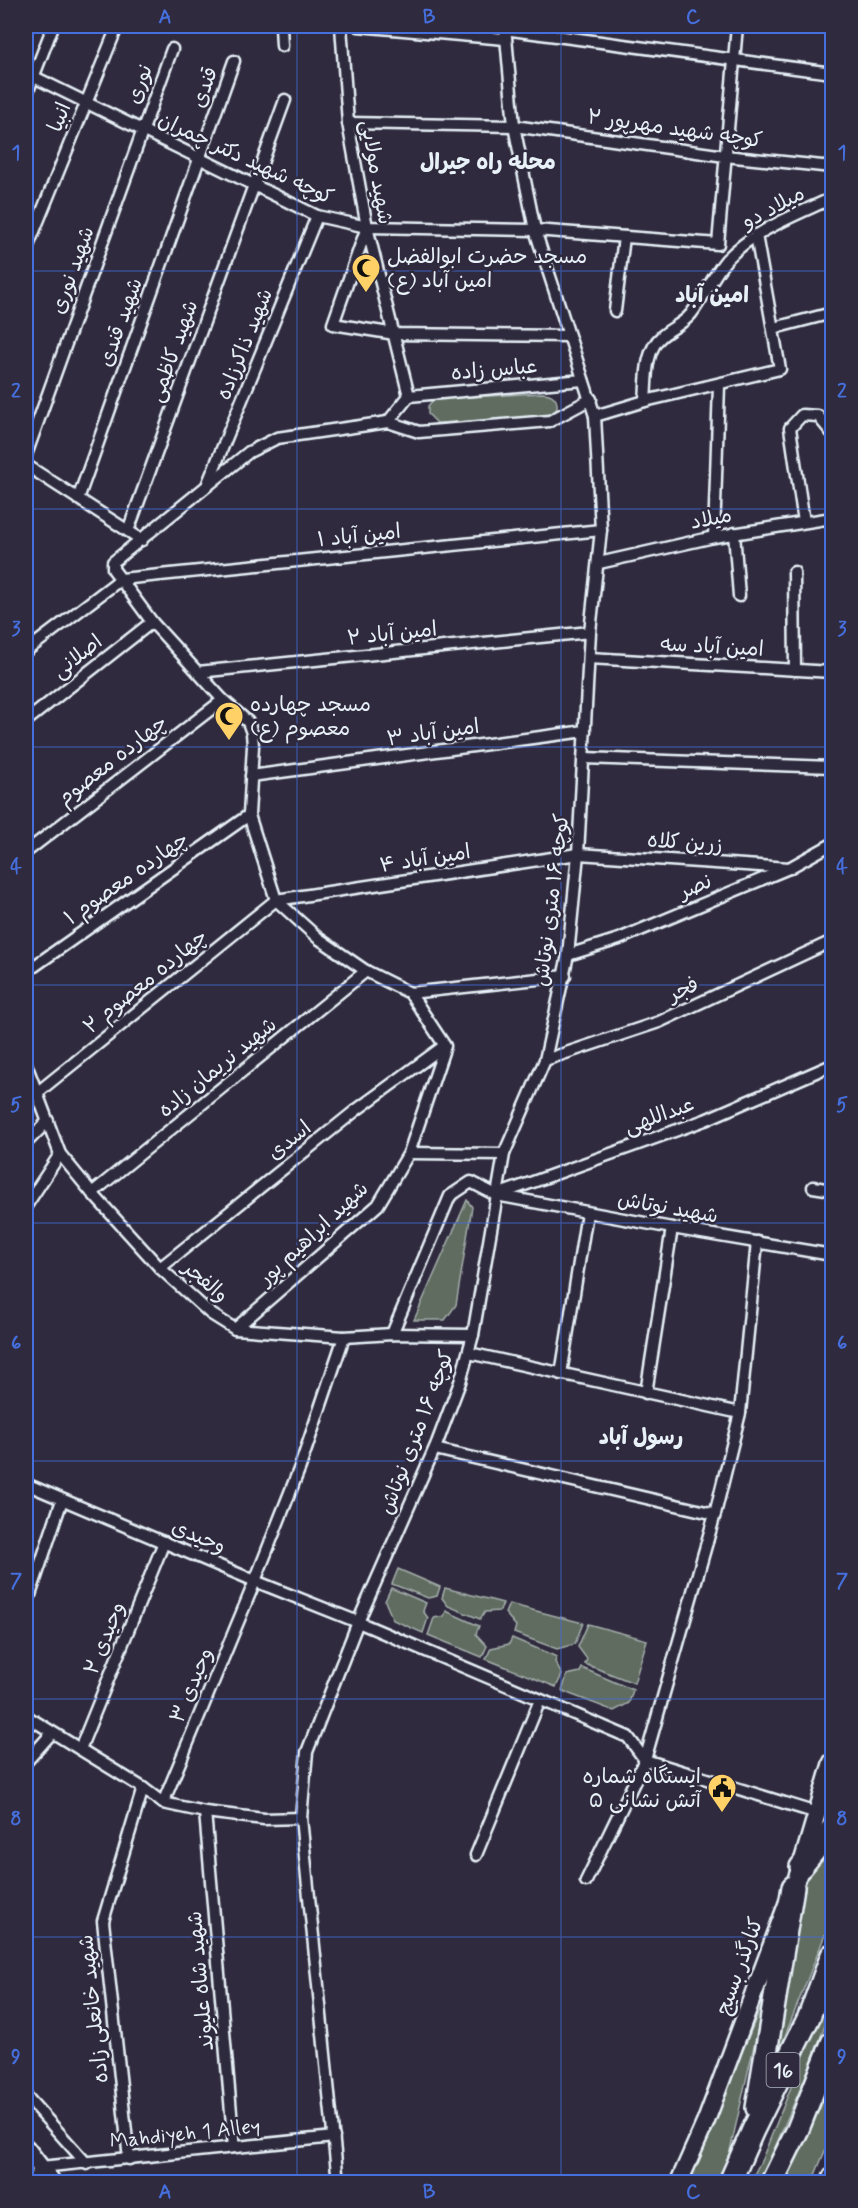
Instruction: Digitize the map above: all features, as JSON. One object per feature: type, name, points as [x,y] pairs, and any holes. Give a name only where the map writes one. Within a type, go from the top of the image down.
[{"type":"highway","points":[[753,2130],[797,1877],[832,1829]]},
{"type":"highway","name":"16","points":[[730,2182],[809,2017],[832,1955]]},
{"type":"highway","name":"16","points":[[772,2182],[798,2129],[832,2043]]},
{"type":"main road","name":"کنارگذر بسیج","points":[[679,2182],[706,2121],[797,1877],[832,1762]]},
{"type":"main road","points":[[26,2148],[52,2182]]},
{"type":"main road","points":[[830,2182],[832,2176]]},
{"type":"street","points":[[26,96],[29,75],[52,26]]},
{"type":"street","points":[[281,26],[282,46]]},
{"type":"street","name":"شهید مولایی","points":[[341,26],[348,123],[367,227],[409,396]]},
{"type":"street","points":[[358,26],[505,31],[832,74]]},
{"type":"street","points":[[725,156],[737,26]]},
{"type":"street","name":"کوچه ۱۶ متری نوتاش","points":[[338,2182],[301,1818],[307,1752],[358,1622],[435,1449],[469,1353],[504,1154],[545,1060],[564,976],[578,854],[590,632],[601,530],[595,416],[535,230],[514,126],[505,31]]},
{"type":"street","name":"انبیا","points":[[26,251],[115,32]]},
{"type":"street","name":"نوری","points":[[142,131],[172,49]]},
{"type":"street","name":"قندی","points":[[199,159],[234,61]]},
{"type":"street","name":"کوچه شهید دکتر چمران","points":[[29,75],[317,216],[367,227],[535,230],[718,244],[725,156]]},
{"type":"street","name":"شهید کاظمی","points":[[128,531],[285,100]]},
{"type":"street","name":"کوچه شهید مهرپور ۲","points":[[348,123],[514,126],[725,156],[832,167]]},
{"type":"street","name":"شهید نوری","points":[[26,455],[142,131]]},
{"type":"street","name":"شهید قندی","points":[[78,499],[199,159]]},
{"type":"street","name":"میلاد دو","points":[[645,401],[650,353],[653,346],[690,314],[726,260],[756,235],[832,198]]},
{"type":"street","name":"شهید ذاکرزاده","points":[[207,486],[317,216]]},
{"type":"street","points":[[367,227],[333,324],[395,334],[569,336]]},
{"type":"street","points":[[595,416],[645,401],[780,369],[756,235]]},
{"type":"street","points":[[615,311],[624,237]]},
{"type":"street","points":[[774,328],[832,313]]},
{"type":"street","name":"عباس زاده","points":[[409,396],[583,380]]},
{"type":"street","points":[[714,537],[719,384]]},
{"type":"street","points":[[388,422],[409,396]]},
{"type":"street","points":[[445,1046],[410,993],[366,971],[318,938],[276,900],[249,815],[252,733],[248,722],[223,699],[152,622],[113,569],[113,562],[249,452],[277,438],[388,422],[418,432],[550,421],[591,399]]},
{"type":"street","points":[[804,522],[790,428],[802,415],[818,416],[832,432]]},
{"type":"street","points":[[26,465],[142,540]]},
{"type":"street","name":"میلاد","points":[[598,563],[714,537],[832,518]]},
{"type":"street","name":"۱ امین آباد","points":[[121,579],[601,530]]},
{"type":"street","points":[[734,534],[739,596]]},
{"type":"street","points":[[794,572],[795,670]]},
{"type":"street","points":[[26,651],[121,579]]},
{"type":"street","name":"اصلانی","points":[[26,721],[152,622]]},
{"type":"street","name":"۲ امین آباد","points":[[198,672],[590,632]]},
{"type":"street","name":"امین آباد سه","points":[[589,658],[832,672]]},
{"type":"street","name":"چهارده معصوم","points":[[26,852],[223,699]]},
{"type":"street","name":"۳ امین آباد","points":[[251,776],[585,731]]},
{"type":"street","points":[[584,758],[832,767]]},
{"type":"street","name":"چهارده معصوم ۱","points":[[26,972],[249,815]]},
{"type":"street","name":"نصر","points":[[568,955],[619,939],[789,868],[832,844]]},
{"type":"street","name":"زرین کلاه","points":[[578,854],[789,868]]},
{"type":"street","name":"۴ امین آباد","points":[[276,900],[578,854]]},
{"type":"street","name":"چهارده معصوم ۲","points":[[38,1092],[276,900]]},
{"type":"street","name":"فجر","points":[[545,1060],[659,1022],[832,941]]},
{"type":"street","name":"شهید نریمان زاده","points":[[92,1193],[366,971]]},
{"type":"street","points":[[410,993],[564,976]]},
{"type":"street","name":"شهید ابراهیم پور","points":[[236,1329],[378,1205],[409,1153],[445,1046]]},
{"type":"street","name":"اسدی","points":[[160,1268],[356,1111],[445,1046]]},
{"type":"street","name":"والفجر","points":[[26,1064],[60,1154],[160,1268],[211,1314],[236,1329],[344,1337],[392,1334],[473,1335]]},
{"type":"street","name":"عبداللهی","points":[[496,1196],[705,1120],[832,1065]]},
{"type":"street","points":[[26,1143],[48,1121]]},
{"type":"street","points":[[409,1153],[504,1154]]},
{"type":"street","points":[[26,1206],[60,1154]]},
{"type":"street","name":"شهید نوتاش","points":[[392,1334],[450,1196],[471,1182],[496,1196],[832,1255]]},
{"type":"street","points":[[813,1187],[832,1190]]},
{"type":"street","points":[[561,1374],[587,1213]]},
{"type":"street","points":[[646,1393],[672,1228]]},
{"type":"street","points":[[586,1881],[645,1760],[715,1514],[740,1413],[757,1242]]},
{"type":"street","name":"وحیدی ۳","points":[[164,1803],[300,1467],[344,1337]]},
{"type":"street","points":[[469,1353],[740,1413]]},
{"type":"street","points":[[435,1449],[715,1514]]},
{"type":"street","name":"وحیدی","points":[[26,1484],[628,1737],[645,1760]]},
{"type":"street","points":[[26,1607],[62,1500]]},
{"type":"street","name":"وحیدی ۲","points":[[80,1749],[164,1542]]},
{"type":"street","points":[[476,1855],[540,1700]]},
{"type":"street","points":[[26,1716],[164,1803],[205,1812],[264,1819],[301,1818]]},
{"type":"street","points":[[26,1762],[51,1733]]},
{"type":"street","points":[[645,1760],[817,1813]]},
{"type":"street","name":"شهید خانعلی زاده","points":[[129,2159],[103,1921],[142,1788]]},
{"type":"street","name":"شهید شاه علیوند","points":[[205,1812],[234,2147]]},
{"type":"street","points":[[26,2096],[87,2164]]},
{"type":"street","name":"Mahdiyeh 1 Alley","points":[[42,2167],[334,2137]]},
{"type":"street","points":[[31,2182],[42,2167]]},
{"type":"green space","points":[[542,393],[551,395],[556,401],[557,408],[550,418],[437,423],[428,414],[428,406],[434,399]]},
{"type":"green space","points":[[467,1200],[472,1207],[456,1305],[445,1320],[414,1320]]},
{"type":"green space","points":[[398,1569],[440,1587],[437,1596],[428,1598],[392,1584]]},
{"type":"green space","points":[[391,1588],[426,1603],[423,1611],[428,1618],[423,1633],[393,1620],[385,1601]]},
{"type":"green space","points":[[445,1588],[503,1603],[500,1611],[485,1612],[480,1619],[448,1606],[442,1598]]},
{"type":"green space","points":[[509,1604],[583,1623],[575,1644],[557,1649],[514,1633],[516,1626],[505,1613]]},
{"type":"green space","points":[[446,1611],[479,1626],[476,1634],[487,1646],[482,1657],[428,1635],[434,1618],[444,1616]]},
{"type":"green space","points":[[588,1624],[647,1640],[634,1683],[585,1664],[587,1659],[578,1647]]},
{"type":"green space","points":[[512,1638],[557,1657],[555,1662],[562,1675],[556,1687],[486,1659],[491,1648],[509,1644]]},
{"type":"green space","points":[[582,1668],[633,1690],[629,1703],[614,1711],[562,1691],[567,1675],[580,1672]]},
{"type":"green space","points":[[832,1843],[832,1917],[768,2079],[808,1873]]},
{"type":"green space","points":[[832,1986],[832,2007],[807,2073],[760,2182],[750,2182],[762,2159]]},
{"type":"green space","points":[[765,1997],[727,2164],[718,2182],[688,2182]]},
{"type":"green space","points":[[832,2074],[832,2134],[812,2182],[785,2182],[820,2108]]},
{"type":"place","name":"مسجد حضرت ابوالفضل (ع) امین آباد","points":[[366,294]]},
{"type":"place","name":"مسجد چهارده معصوم (ع)","points":[[229,742]]},
{"type":"place","name":"ایستگاه شماره ۵ آتش نشانی","points":[[722,1814]]},
{"type":"district","name":"محله راه جیرال","points":[[488,161]]},
{"type":"district","name":"امین آباد","points":[[712,294]]},
{"type":"district","name":"رسول آباد","points":[[641,1436]]}]
